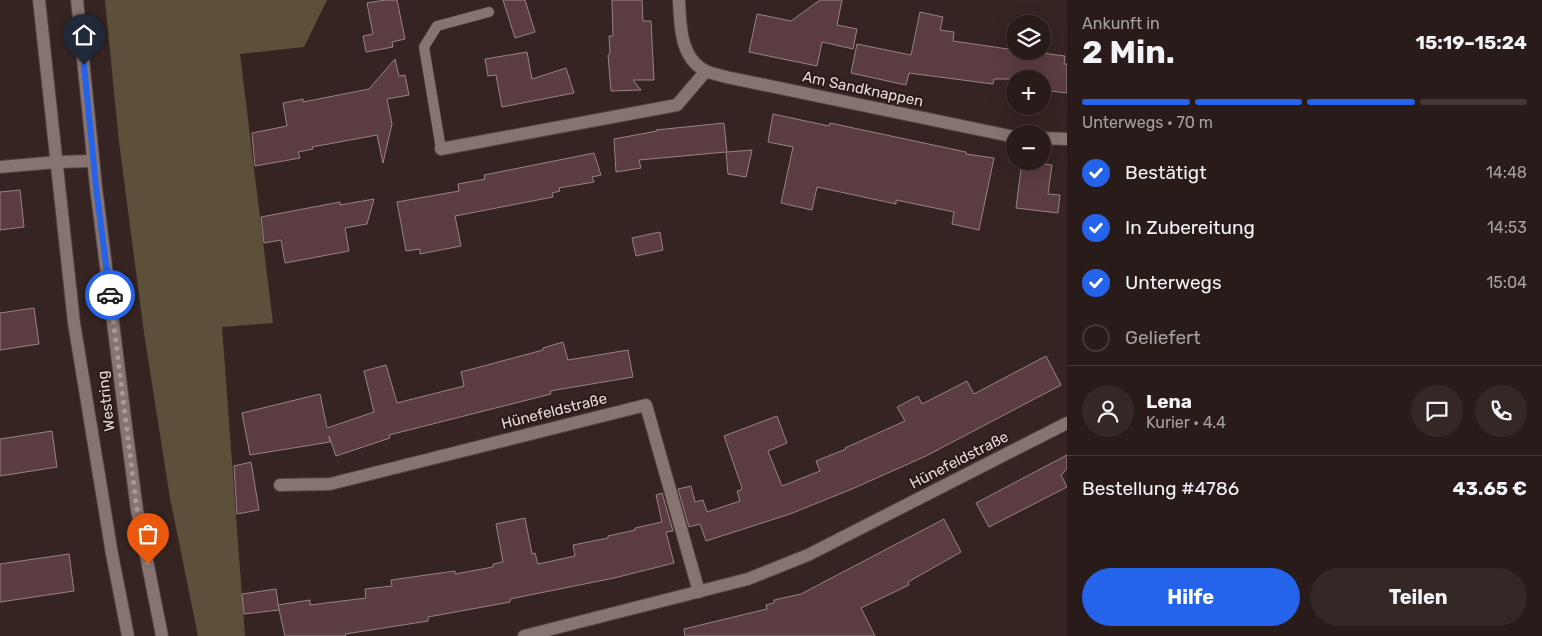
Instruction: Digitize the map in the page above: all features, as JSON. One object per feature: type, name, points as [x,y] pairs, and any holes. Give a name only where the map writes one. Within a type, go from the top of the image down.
[{"type":"street","name":"Westring","points":[[39,0],[74,323],[112,554],[128,636]]},
{"type":"street","name":"Westring","points":[[78,0],[93,161],[137,510],[162,636]]},
{"type":"street","points":[[441,149],[677,105],[706,71],[695,63],[685,46],[680,31],[679,0]]},
{"type":"street","name":"Am Sandknappen","points":[[706,71],[726,77],[1006,135]]},
{"type":"street","points":[[1051,138],[1067,139]]},
{"type":"street","points":[[0,167],[93,161]]},
{"type":"street","name":"Hünefeldstraße","points":[[280,485],[330,484],[646,405],[699,592]]},
{"type":"street","name":"Hünefeldstraße","points":[[524,636],[748,580],[808,555],[1067,423]]},
{"type":"lane","points":[[441,149],[424,47],[437,26],[489,12]]},
{"type":"shaded area","points":[[105,0],[327,0],[304,47],[240,54],[273,323],[222,327],[245,636],[198,636],[170,498],[144,333],[119,142]]},
{"type":"building","points":[[397,0],[405,39],[392,42],[393,47],[366,52],[363,36],[373,34],[367,3]]},
{"type":"building","points":[[503,0],[525,0],[535,32],[515,38]]},
{"type":"building","points":[[612,0],[642,0],[643,21],[651,21],[654,80],[633,80],[641,90],[611,91],[608,55],[610,54],[609,36],[613,36]]},
{"type":"building","points":[[820,0],[842,0],[837,25],[857,29],[853,49],[822,42],[817,66],[749,52],[757,14],[791,21]]},
{"type":"building","points":[[920,12],[943,17],[940,30],[954,32],[953,41],[1006,49],[1006,60],[1051,60],[1051,54],[1065,56],[1064,64],[1067,64],[1067,93],[1051,91],[1051,70],[1006,70],[1006,79],[994,79],[993,84],[909,73],[906,85],[851,73],[857,44],[911,55]]},
{"type":"building","points":[[527,52],[532,79],[566,68],[574,93],[502,107],[496,75],[488,76],[485,59]]},
{"type":"building","points":[[395,59],[399,76],[405,75],[409,95],[387,99],[392,124],[383,163],[377,135],[312,147],[313,149],[298,152],[300,158],[255,166],[252,133],[287,126],[283,103],[303,99],[303,102],[369,89]]},
{"type":"building","points":[[773,114],[829,126],[830,123],[966,152],[966,154],[994,158],[979,230],[952,224],[954,212],[896,200],[896,204],[817,187],[812,210],[781,203],[793,147],[768,142]]},
{"type":"building","points":[[724,123],[727,152],[752,150],[746,177],[728,174],[726,152],[639,160],[641,168],[616,172],[614,139],[656,130]]},
{"type":"building","points":[[594,153],[601,175],[592,177],[594,182],[559,188],[560,191],[552,193],[553,197],[455,216],[461,246],[420,254],[420,249],[406,251],[397,202],[459,191],[458,184],[485,179],[484,175]]},
{"type":"building","points":[[1052,165],[1048,194],[1060,195],[1058,213],[1016,208],[1021,170],[1051,170]]},
{"type":"building","points":[[20,190],[24,227],[0,230],[0,192]]},
{"type":"building","points":[[374,199],[367,224],[345,228],[349,251],[285,263],[281,240],[264,243],[261,217],[340,202],[340,205]]},
{"type":"building","points":[[660,232],[663,250],[636,256],[632,238]]},
{"type":"building","points":[[34,308],[39,344],[0,350],[0,313]]},
{"type":"building","points":[[563,342],[568,360],[628,350],[633,377],[550,391],[551,394],[389,435],[390,438],[336,456],[329,436],[330,442],[250,455],[242,413],[320,394],[327,428],[374,412],[364,371],[386,365],[397,403],[464,386],[461,372],[543,350],[543,348]]},
{"type":"building","points":[[1046,356],[1061,385],[926,456],[790,514],[706,541],[700,524],[689,527],[678,489],[691,486],[695,502],[703,500],[707,512],[740,501],[737,491],[742,488],[724,436],[777,416],[787,443],[768,451],[782,486],[820,471],[816,461],[905,421],[897,407],[918,396],[922,404],[967,381],[974,394]]},
{"type":"building","points":[[52,431],[57,467],[0,476],[0,439]]},
{"type":"building","points":[[1067,455],[1067,469],[1061,475],[1067,487],[989,527],[976,503]]},
{"type":"building","points":[[251,462],[259,510],[237,514],[234,466]]},
{"type":"building","points":[[662,493],[673,531],[666,532],[674,563],[614,578],[510,599],[510,602],[428,617],[428,621],[345,634],[346,636],[285,636],[278,605],[310,600],[310,605],[366,598],[365,589],[392,586],[391,580],[455,571],[455,574],[493,567],[493,564],[503,562],[496,524],[525,518],[532,554],[535,553],[538,564],[575,556],[573,545],[608,538],[608,536],[635,530],[635,528],[662,522],[656,495]]},
{"type":"building","points":[[944,519],[961,552],[908,582],[909,585],[861,608],[875,636],[685,636],[684,629],[767,609],[766,605],[774,603],[774,600],[801,594]]},
{"type":"building","points":[[69,554],[74,591],[0,602],[0,564]]},
{"type":"building","points":[[276,589],[279,610],[244,614],[242,594]]},
{"type":"way so far","points":[[110,295],[137,510],[148,564]]},
{"type":"route","points":[[84,65],[96,187],[110,295]]}]
